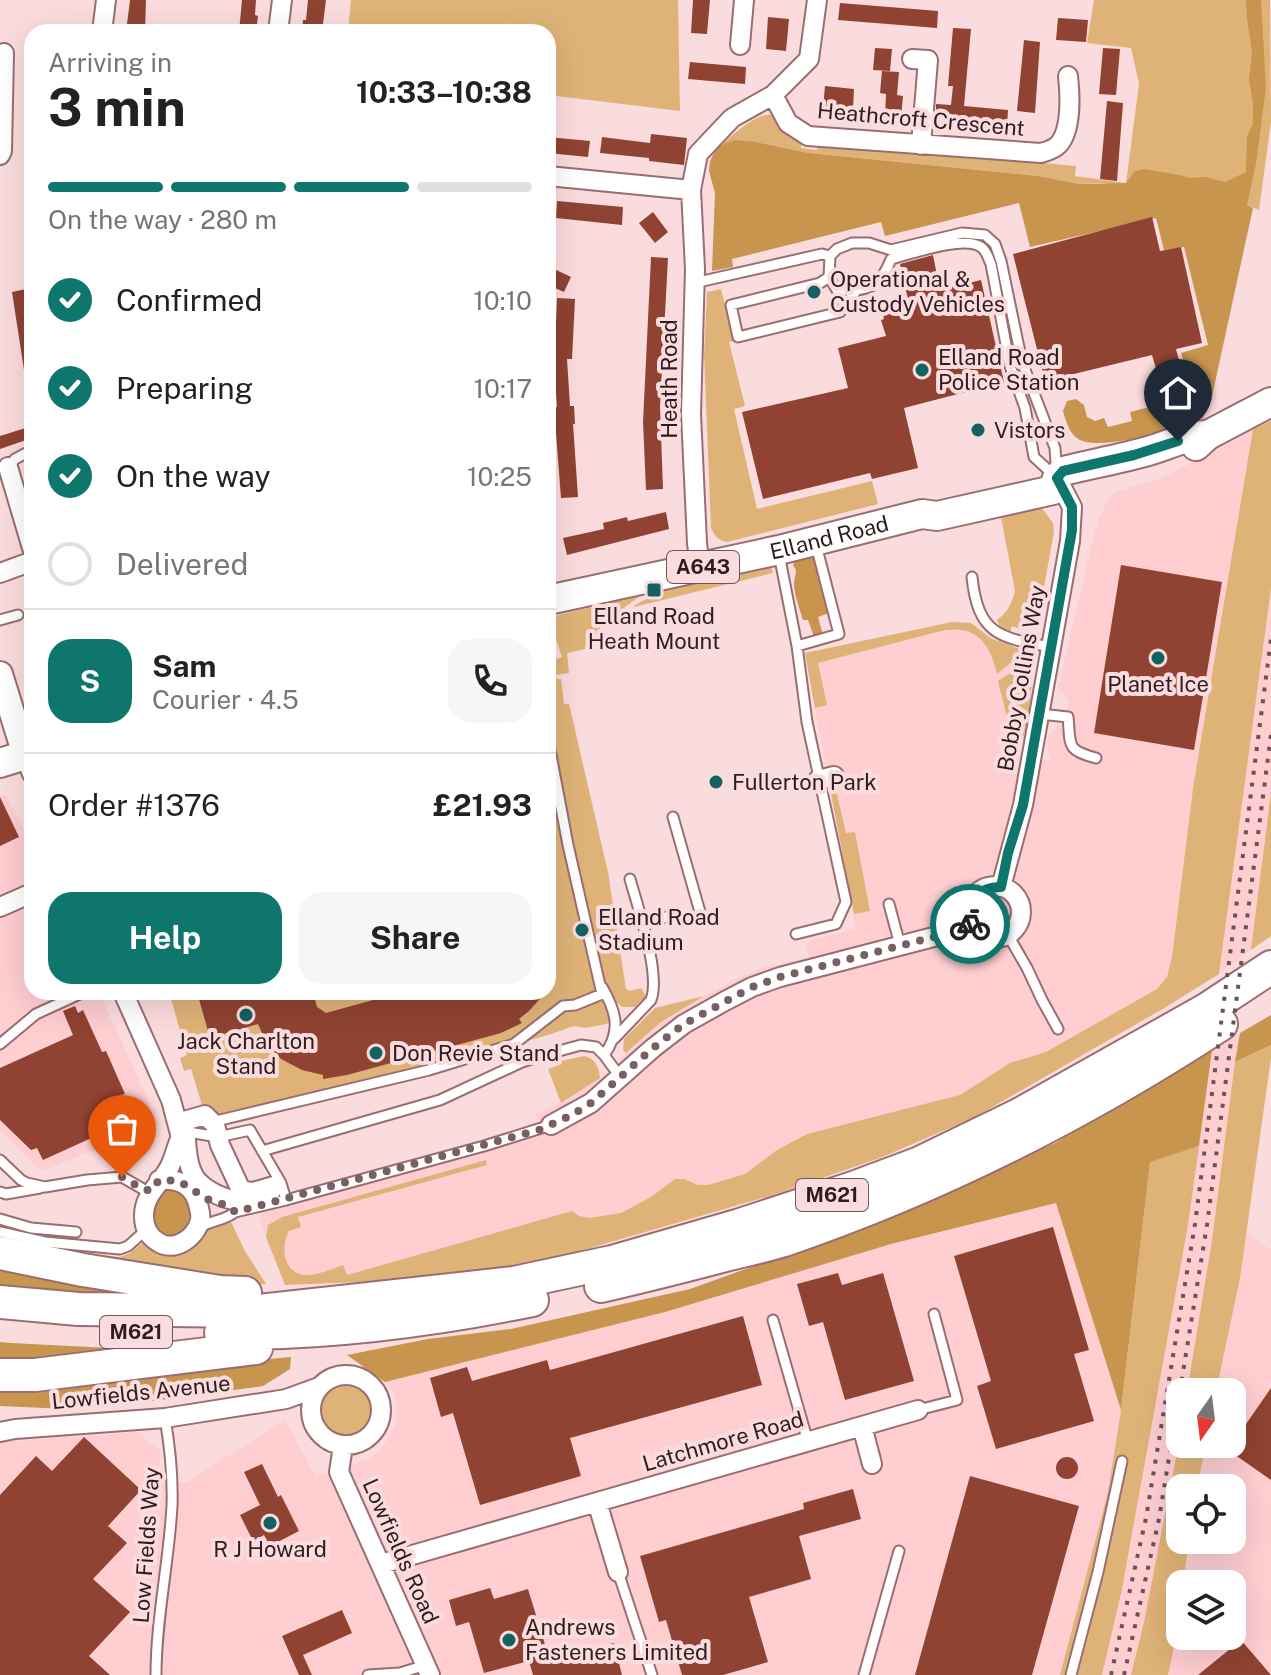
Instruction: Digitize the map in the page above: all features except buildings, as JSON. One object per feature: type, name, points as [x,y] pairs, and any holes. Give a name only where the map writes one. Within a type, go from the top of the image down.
[{"type":"highway","name":"M621","points":[[348,1315],[612,1262],[740,1225],[920,1163],[1019,1115],[1206,1010],[1271,967]]},
{"type":"highway","name":"M621","points":[[348,1315],[448,1316],[666,1271],[782,1241],[879,1204],[997,1153],[1175,1054],[1271,992]]},
{"type":"highway","points":[[0,1253],[220,1292],[267,1321],[348,1315]]},
{"type":"highway","name":"M621","points":[[0,1302],[267,1321]]},
{"type":"highway","points":[[0,1375],[35,1375],[267,1321],[348,1315]]},
{"type":"highway","name":"M621","points":[[0,1324],[81,1332],[267,1321]]},
{"type":"main road","name":"Elland Road","points":[[556,598],[815,542],[922,514],[937,516],[1053,490],[1063,471],[1134,455],[1194,435],[1208,435],[1271,402]]},
{"type":"street","points":[[103,24],[106,0]]},
{"type":"street","points":[[279,24],[282,0]]},
{"type":"street","points":[[740,45],[744,0]]},
{"type":"street","name":"Heath Road","points":[[700,567],[691,414],[695,269],[691,190],[698,154],[732,118],[773,95],[809,59],[812,0]]},
{"type":"street","points":[[0,155],[4,53]]},
{"type":"street","points":[[912,59],[928,60],[921,145]]},
{"type":"street","name":"Heathcroft Crescent","points":[[773,95],[788,123],[808,136],[1041,153],[1056,148],[1064,138],[1069,112],[1068,76]]},
{"type":"street","points":[[556,177],[691,190]]},
{"type":"street","points":[[8,467],[24,521]]},
{"type":"street","name":"Bobby Collins Way","points":[[1001,887],[1023,805],[1072,530],[1072,507],[1057,478]]},
{"type":"street","points":[[0,573],[24,564]]},
{"type":"street","points":[[2,693],[22,761]]},
{"type":"street","points":[[1001,887],[1016,896],[1020,904],[1020,922],[1008,935],[991,938],[972,924],[970,908],[973,900],[985,889],[1001,887]]},
{"type":"street","points":[[0,907],[24,896]]},
{"type":"street","points":[[551,1125],[591,1103],[684,1024],[752,987],[972,924]]},
{"type":"street","points":[[127,1000],[171,1100],[182,1132],[190,1168],[201,1186],[234,1200],[257,1199],[270,1193],[274,1186],[252,1193],[243,1191],[205,1115],[184,1121],[182,1132],[168,1169],[146,1200],[146,1230],[167,1246],[178,1245],[189,1238],[200,1221],[198,1201],[187,1182],[189,1175],[182,1132]]},
{"type":"street","points":[[155,1186],[187,1182]]},
{"type":"street","points":[[347,1374],[367,1381],[379,1398],[381,1408],[376,1429],[369,1437],[343,1446],[322,1436],[310,1416],[313,1395],[319,1387],[327,1380],[347,1374]]},
{"type":"street","name":"Lowfields Avenue","points":[[0,1432],[165,1418],[286,1399],[319,1387]]},
{"type":"street","points":[[286,1399],[310,1416]]},
{"type":"street","name":"Latchmore Road","points":[[381,1564],[918,1410]]},
{"type":"street","points":[[862,1426],[872,1464]]},
{"type":"street","name":"Lowfields Road","points":[[343,1446],[339,1472],[428,1670]]},
{"type":"street","points":[[597,1502],[618,1572]]},
{"type":"lane","points":[[962,233],[985,235],[995,244],[1022,362],[1055,448],[1057,478],[1034,457],[1025,408],[1010,366],[987,253],[980,246],[967,241],[891,259],[875,286],[856,291],[837,290],[829,277],[830,256],[837,249],[852,243],[869,243],[891,250],[962,233]]},
{"type":"lane","points":[[694,283],[822,254],[830,256]]},
{"type":"lane","points":[[829,277],[820,283],[731,305],[738,337],[840,312],[856,291]]},
{"type":"lane","points":[[996,290],[1020,285]]},
{"type":"lane","points":[[8,467],[24,454]]},
{"type":"lane","points":[[797,646],[839,634],[815,542]]},
{"type":"lane","points":[[779,550],[806,716],[826,778],[846,902],[836,924],[796,934]]},
{"type":"lane","points":[[972,577],[980,613],[1001,636],[1051,647]]},
{"type":"lane","points":[[0,620],[18,615]]},
{"type":"lane","points":[[1040,714],[1068,717],[1071,745],[1075,751],[1096,758]]},
{"type":"lane","points":[[215,1130],[514,1044],[563,1006],[575,1005],[602,994],[556,781]]},
{"type":"lane","points":[[673,817],[700,912]]},
{"type":"lane","points":[[604,1055],[614,1039],[651,1000],[654,991],[654,971],[630,879]]},
{"type":"lane","points":[[889,904],[900,945]]},
{"type":"lane","points":[[642,924],[670,916]]},
{"type":"lane","points":[[1008,935],[1058,1029]]},
{"type":"lane","points":[[602,987],[613,1005],[616,1020],[614,1039]]},
{"type":"lane","points":[[0,1044],[36,1014],[67,1000]]},
{"type":"lane","points":[[262,1151],[440,1100],[522,1062],[581,1045],[596,1047],[621,1078]]},
{"type":"lane","points":[[195,1231],[205,1223],[229,1217],[235,1212],[484,1146],[551,1125]]},
{"type":"lane","points":[[215,1130],[250,1130],[281,1183],[286,1200]]},
{"type":"lane","points":[[0,1160],[21,1180],[45,1187]]},
{"type":"lane","points":[[0,1192],[6,1194],[122,1177],[143,1189],[155,1186]]},
{"type":"lane","points":[[187,1182],[209,1200],[229,1206],[235,1212]]},
{"type":"lane","points":[[0,1219],[31,1228],[76,1232]]},
{"type":"lane","points":[[0,1232],[45,1242],[120,1249],[146,1230]]},
{"type":"lane","points":[[918,1410],[957,1400],[934,1314]]},
{"type":"lane","points":[[773,1320],[808,1442]]},
{"type":"lane","name":"Low Fields Way","points":[[156,1675],[159,1614],[172,1507],[171,1451],[165,1418]]},
{"type":"lane","points":[[1071,1675],[1122,1461]]},
{"type":"lane","points":[[864,1675],[899,1551]]},
{"type":"lane","points":[[618,1572],[652,1675]]},
{"type":"lane","points":[[368,1675],[428,1670]]},
{"type":"shaded area","points":[[351,0],[678,0],[680,111],[556,96],[556,24],[349,24]]},
{"type":"shaded area","points":[[1094,0],[1270,0],[1271,122],[1259,210],[1247,205],[1102,183],[1080,184],[1038,176],[809,153],[756,142],[715,151],[744,126],[769,115],[779,118],[802,137],[801,148],[817,150],[819,139],[1044,161],[1076,166],[1075,176],[1126,183],[1139,84],[1131,48],[1087,43]]},
{"type":"shaded area","points":[[1246,0],[1261,0],[1266,88],[1247,205],[1253,208],[1211,401],[1203,418],[1140,437],[1104,443],[1078,439],[1072,434],[1063,411],[1067,401],[1076,399],[1084,405],[1087,417],[1095,421],[1104,418],[1108,427],[1132,421],[1130,412],[1193,396],[1181,353],[1208,345],[1184,247],[1164,250],[1156,218],[1030,247],[1019,203],[885,236],[881,222],[732,259],[733,267],[712,271],[715,193],[709,171],[710,161],[715,151],[725,143],[736,140],[809,153],[1038,176],[1080,184],[1126,183],[1135,171],[1144,169],[1225,182],[1246,172],[1247,136],[1253,124],[1253,104],[1249,80],[1252,52]]},
{"type":"shaded area","points":[[721,289],[734,341],[729,342],[745,406],[734,409],[757,509],[872,481],[878,504],[727,542],[715,536],[711,528],[704,355],[707,292]]},
{"type":"shaded area","points":[[1271,421],[1271,589],[1219,974],[975,1117],[880,1158],[773,1195],[542,1262],[503,1269],[360,1282],[285,1285],[266,1237],[268,1225],[282,1217],[486,1160],[487,1165],[298,1217],[301,1227],[289,1231],[284,1250],[291,1269],[309,1275],[343,1265],[347,1275],[572,1211],[590,1218],[621,1213],[651,1197],[675,1179],[708,1185],[745,1174],[777,1150],[807,1134],[960,1095],[1010,1063],[1046,1052],[1157,989],[1167,977],[1172,957],[1193,788],[1253,429]]},
{"type":"shaded area","points":[[1253,429],[1193,788],[1172,957],[1167,977],[1158,989],[1055,1047],[1051,1054],[960,1103],[643,1210],[338,1281],[285,1285],[260,1222],[262,1212],[543,1135],[535,1114],[561,1103],[600,1078],[661,1022],[743,976],[809,957],[806,946],[811,940],[856,929],[805,653],[952,622],[971,623],[998,642],[1031,649],[1036,653],[1030,696],[1016,754],[1051,761],[1048,736],[1061,724],[1069,703],[1058,687],[1097,523],[1105,505],[1115,492],[1165,477]]},
{"type":"shaded area","points":[[999,507],[1041,507],[1053,523],[1054,532],[1037,625],[1028,630],[1012,626],[1010,634],[1001,629],[997,620],[1009,607],[1015,591]]},
{"type":"shaded area","points":[[816,557],[829,613],[818,617],[823,635],[814,637],[808,620],[803,620],[797,602],[794,584],[796,570],[793,565],[796,558]]},
{"type":"shaded area","points":[[770,564],[773,573],[634,607],[650,597],[650,592]]},
{"type":"shaded area","points":[[1271,589],[1271,792],[1251,950],[1219,974]]},
{"type":"shaded area","name":"Elland Road Stadium","points":[[640,595],[622,612],[599,616],[602,639],[620,640],[585,646],[585,649],[567,653],[569,673],[556,675],[556,660],[562,657],[556,639],[556,616]]},
{"type":"shaded area","points":[[952,622],[971,623],[990,638],[1019,649],[1020,655],[997,674],[989,652],[978,637],[961,630],[937,632],[818,663],[827,705],[815,708],[805,653]]},
{"type":"shaded area","points":[[1027,658],[1033,661],[1030,698],[1027,722],[1016,756],[1008,754],[1012,739],[998,681]]},
{"type":"shaded area","name":"Elland Road Stadium","points":[[556,675],[557,679],[561,679],[564,704],[569,704],[608,872],[626,989],[641,988],[646,996],[635,1007],[622,1007],[618,1003],[608,1007],[611,1023],[586,1028],[574,1026],[215,1125],[205,1115],[191,1069],[184,1071],[180,1058],[187,1055],[171,1000],[556,1000]]},
{"type":"shaded area","points":[[834,782],[846,833],[855,832],[870,911],[854,914],[829,783]]},
{"type":"shaded area","points":[[1271,792],[1271,936],[1251,950]]},
{"type":"shaded area","points":[[0,795],[7,796],[24,830],[24,1000],[103,1000],[159,1124],[42,1171],[0,1131]]},
{"type":"shaded area","points":[[704,996],[661,1022],[626,1053],[623,1050],[624,1039],[655,1008]]},
{"type":"shaded area","points":[[1271,1015],[1271,1045],[1235,1062],[1240,1033]]},
{"type":"shaded area","points":[[1240,1033],[1189,1378],[1166,1378],[1166,1458],[1177,1458],[1174,1474],[1166,1474],[1166,1513],[1131,1675],[1102,1675],[1122,1589],[1188,1225],[1212,1050]]},
{"type":"shaded area","points":[[1271,1045],[1240,1278],[1219,1378],[1189,1378],[1212,1240],[1235,1062]]},
{"type":"shaded area","points":[[1212,1050],[1199,1146],[1150,1162],[1121,1410],[1056,1203],[891,1244],[665,1312],[385,1382],[347,1355],[428,1339],[511,1329],[690,1289],[868,1225],[1055,1143]]},
{"type":"shaded area","points":[[584,1056],[596,1064],[600,1078],[561,1103],[548,1069],[562,1064],[561,1061]]},
{"type":"shaded area","points":[[1199,1146],[1188,1225],[1122,1589],[1102,1675],[1060,1675],[1108,1492],[1121,1410],[1150,1161]]},
{"type":"shaded area","points":[[173,1188],[188,1202],[189,1215],[185,1229],[167,1239],[152,1227],[153,1201],[165,1189]]},
{"type":"shaded area","points":[[1057,1203],[1121,1410],[1108,1493],[1060,1675],[0,1675],[0,1427],[17,1441],[137,1432],[160,1450],[159,1482],[187,1482],[285,1420],[316,1477],[372,1458],[385,1443],[395,1424],[397,1408],[395,1394],[385,1382],[665,1312],[891,1244]]},
{"type":"shaded area","points":[[231,1222],[266,1284],[244,1285],[45,1250],[120,1257],[146,1240],[202,1233]]},
{"type":"shaded area","points":[[1246,1233],[1271,1250],[1271,1675],[1168,1675],[1172,1650],[1246,1650],[1246,1570],[1185,1570],[1187,1554],[1246,1554],[1246,1474],[1200,1474],[1203,1458],[1246,1458],[1246,1378],[1219,1378]]},
{"type":"shaded area","points":[[0,1262],[158,1294],[75,1292],[0,1285]]},
{"type":"shaded area","points":[[0,1342],[149,1350],[114,1355],[0,1361]]},
{"type":"shaded area","points":[[291,1357],[290,1369],[263,1386],[68,1409],[0,1406],[0,1383]]},
{"type":"shaded area","points":[[343,1383],[363,1391],[371,1411],[363,1431],[343,1439],[323,1431],[315,1411],[323,1391]]},
{"type":"shaded area","points":[[1176,1458],[1203,1458],[1200,1474],[1173,1474]]},
{"type":"shaded area","points":[[1166,1509],[1166,1554],[1187,1554],[1185,1570],[1166,1570],[1166,1650],[1173,1650],[1168,1675],[1131,1675]]},
{"type":"railway","points":[[1111,1675],[1146,1518],[1195,1224],[1271,639]]},
{"type":"railway","points":[[1124,1675],[1159,1519],[1207,1225],[1271,735]]},
{"type":"way so far","points":[[122,1177],[147,1191],[151,1191],[159,1180],[179,1181],[235,1212],[539,1130],[591,1103],[684,1024],[752,987],[945,934],[970,924]]},
{"type":"place","name":"Operational & Custody Vehicles","points":[[814,292]]},
{"type":"place","name":"Elland Road Police Station","points":[[922,370]]},
{"type":"place","name":"Vistors","points":[[978,430]]},
{"type":"place","name":"Elland Road Heath Mount","points":[[654,590]]},
{"type":"place","name":"Planet Ice","points":[[1158,658]]},
{"type":"place","name":"Fullerton Park","points":[[716,782]]},
{"type":"place","name":"Elland Road Stadium","points":[[582,930]]},
{"type":"place","name":"Jack Charlton Stand","points":[[246,1015]]},
{"type":"place","name":"Don Revie Stand","points":[[376,1053]]},
{"type":"place","name":"R J Howard","points":[[270,1523]]},
{"type":"place","name":"Andrews Fasteners Limited","points":[[509,1640]]},
{"type":"route","points":[[970,924],[970,908],[978,893],[1001,887],[1023,805],[1072,530],[1072,507],[1057,478],[1063,471],[1134,455],[1178,441]]}]
